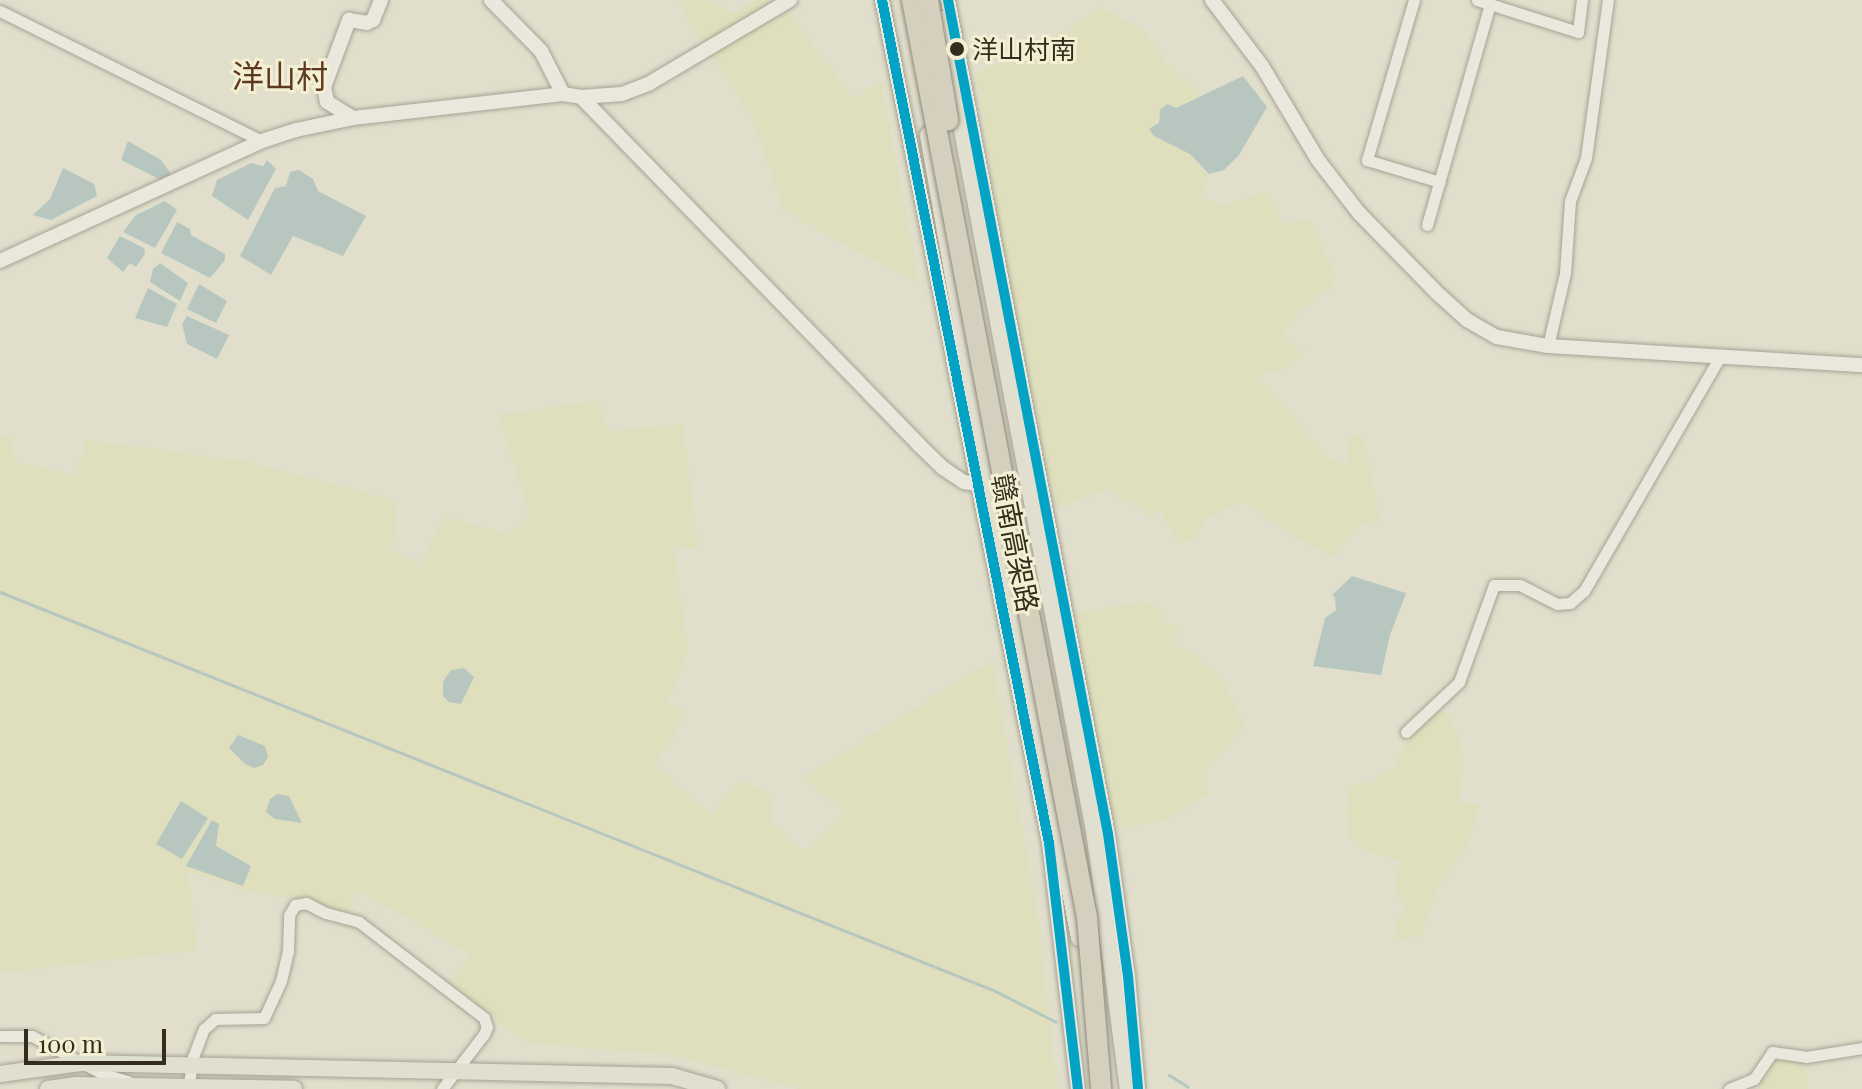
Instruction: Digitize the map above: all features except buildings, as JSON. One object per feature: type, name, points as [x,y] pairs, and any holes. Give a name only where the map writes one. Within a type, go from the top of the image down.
[{"type":"highway","name":"赣南高架路","points":[[912,0],[1087,917],[1101,1089]]},
{"type":"highway","name":"赣南高架路","points":[[928,0],[967,232],[1098,913],[1115,1089]]},
{"type":"main road","points":[[903,0],[977,414],[1077,919],[1093,1089]]},
{"type":"main road","points":[[937,0],[1094,832],[1128,1089]]},
{"type":"main road","points":[[960,313],[994,305]]},
{"type":"main road","points":[[977,414],[1014,405]]},
{"type":"main road","points":[[0,1074],[80,1063],[672,1076],[717,1089]]},
{"type":"main road","points":[[48,1089],[75,1085],[294,1089]]},
{"type":"street","points":[[353,118],[327,102],[324,87],[349,20],[367,23],[373,20],[381,0]]},
{"type":"street","points":[[491,0],[541,51],[563,94]]},
{"type":"street","points":[[0,261],[262,141],[353,118],[563,94],[581,97],[622,94],[650,83],[790,0]]},
{"type":"street","points":[[882,0],[1049,843],[1078,1089]]},
{"type":"street","points":[[948,0],[1108,834],[1128,976],[1138,1089]]},
{"type":"street","points":[[1212,0],[1262,66],[1318,160],[1400,257],[1467,320],[1497,337],[1548,346],[1862,365]]},
{"type":"street","points":[[1414,0],[1367,160],[1440,182]]},
{"type":"street","points":[[1477,0],[1578,32],[1582,0]]},
{"type":"street","points":[[1548,346],[1565,273],[1570,201],[1586,158],[1608,0]]},
{"type":"street","points":[[1427,225],[1490,4]]},
{"type":"street","points":[[0,11],[262,141]]},
{"type":"street","points":[[581,97],[828,347],[918,444],[943,468],[964,482],[976,484]]},
{"type":"street","points":[[1406,732],[1459,682],[1494,585],[1520,585],[1557,604],[1570,603],[1584,591],[1720,356]]},
{"type":"street","points":[[189,1088],[192,1066],[204,1029],[215,1019],[264,1018],[281,981],[288,951],[289,915],[295,905],[306,903],[326,913],[359,922],[484,1018],[487,1027],[484,1034],[442,1089]]},
{"type":"street","points":[[0,1036],[32,1036],[103,1074],[151,1088]]},
{"type":"street","points":[[1729,1089],[1754,1079],[1772,1052],[1806,1057],[1862,1048]]},
{"type":"green space","points":[[677,0],[711,0],[734,13],[756,0],[778,0],[854,99],[881,82],[919,284],[784,211],[752,118]]},
{"type":"green space","points":[[1099,7],[1147,33],[1167,63],[1202,96],[1176,108],[1160,110],[1154,136],[1190,154],[1209,174],[1201,198],[1225,205],[1267,192],[1284,224],[1310,219],[1336,276],[1331,288],[1301,309],[1283,335],[1299,352],[1305,351],[1290,367],[1257,376],[1257,382],[1267,386],[1328,458],[1347,464],[1351,433],[1364,438],[1380,520],[1359,525],[1334,557],[1299,539],[1244,502],[1207,518],[1194,538],[1179,544],[1161,510],[1147,516],[1140,508],[1120,500],[1113,489],[1055,508],[1015,325],[976,74],[1074,27]]},
{"type":"green space","points":[[598,400],[608,431],[683,424],[698,548],[674,547],[688,652],[668,702],[688,712],[654,765],[712,815],[740,780],[771,795],[770,822],[805,852],[844,812],[803,778],[992,660],[1037,910],[1057,1089],[800,1089],[671,1055],[526,1043],[452,984],[469,953],[358,891],[346,914],[319,903],[249,892],[188,871],[197,950],[0,973],[0,437],[12,437],[15,462],[76,475],[86,440],[244,461],[398,501],[392,551],[420,565],[444,516],[511,535],[530,514],[498,415]]},
{"type":"green space","points":[[1142,602],[1163,610],[1160,622],[1181,627],[1171,646],[1187,648],[1222,678],[1244,725],[1205,772],[1208,794],[1166,820],[1112,829],[1073,613]]},
{"type":"green space","points":[[1436,710],[1448,713],[1464,754],[1459,803],[1480,804],[1466,849],[1437,887],[1421,936],[1398,940],[1396,921],[1406,908],[1395,889],[1400,861],[1367,850],[1348,837],[1346,807],[1350,786],[1374,782],[1392,769],[1411,735]]},
{"type":"green space","points":[[1774,1056],[1791,1058],[1807,1067],[1807,1089],[1758,1089]]},
{"type":"shaded area","points":[[1243,76],[1267,107],[1239,155],[1224,170],[1209,174],[1190,154],[1154,136],[1149,129],[1159,123],[1160,110],[1167,104],[1176,108]]},
{"type":"shaded area","points":[[128,141],[161,160],[171,174],[161,180],[121,160]]},
{"type":"shaded area","points":[[267,160],[276,169],[248,220],[212,196],[217,180],[251,163],[263,166]]},
{"type":"shaded area","points":[[63,168],[94,184],[97,196],[51,220],[33,215],[50,199]]},
{"type":"shaded area","points":[[299,170],[313,179],[318,191],[366,216],[343,256],[293,236],[271,275],[240,256],[275,188],[286,186],[290,172]]},
{"type":"shaded area","points":[[165,201],[177,210],[155,248],[123,232],[136,215]]},
{"type":"shaded area","points":[[177,222],[190,229],[191,235],[225,254],[225,260],[210,278],[161,253]]},
{"type":"shaded area","points":[[120,236],[144,248],[145,254],[136,267],[130,263],[123,272],[107,258]]},
{"type":"shaded area","points":[[160,263],[188,283],[180,301],[150,282],[153,269]]},
{"type":"shaded area","points":[[199,284],[227,301],[216,323],[187,309]]},
{"type":"shaded area","points":[[148,288],[177,304],[167,327],[135,318]]},
{"type":"shaded area","points":[[187,316],[229,335],[217,359],[187,344],[182,324]]},
{"type":"shaded area","points":[[1352,576],[1406,593],[1390,635],[1381,675],[1313,666],[1325,618],[1336,610],[1332,595]]},
{"type":"shaded area","points":[[464,668],[474,677],[461,704],[449,702],[443,696],[443,682],[451,670]]},
{"type":"shaded area","points":[[238,735],[265,746],[268,757],[263,765],[254,768],[245,764],[229,748]]},
{"type":"shaded area","points":[[278,794],[289,796],[302,823],[275,819],[266,812],[270,799]]},
{"type":"shaded area","points":[[181,801],[208,818],[182,859],[156,844]]},
{"type":"shaded area","points":[[212,820],[219,824],[216,846],[251,866],[243,886],[186,866]]},
{"type":"waterway","points":[[0,592],[995,991],[1056,1022]]},
{"type":"waterway","points":[[1169,1075],[1188,1087]]},
{"type":"transit line","points":[[882,0],[1049,843],[1078,1089]]},
{"type":"transit line","points":[[948,0],[1108,834],[1128,976],[1138,1089]]},
{"type":"place","name":"洋山村南","points":[[957,49]]},
{"type":"district","name":"洋山村","points":[[280,75]]}]
